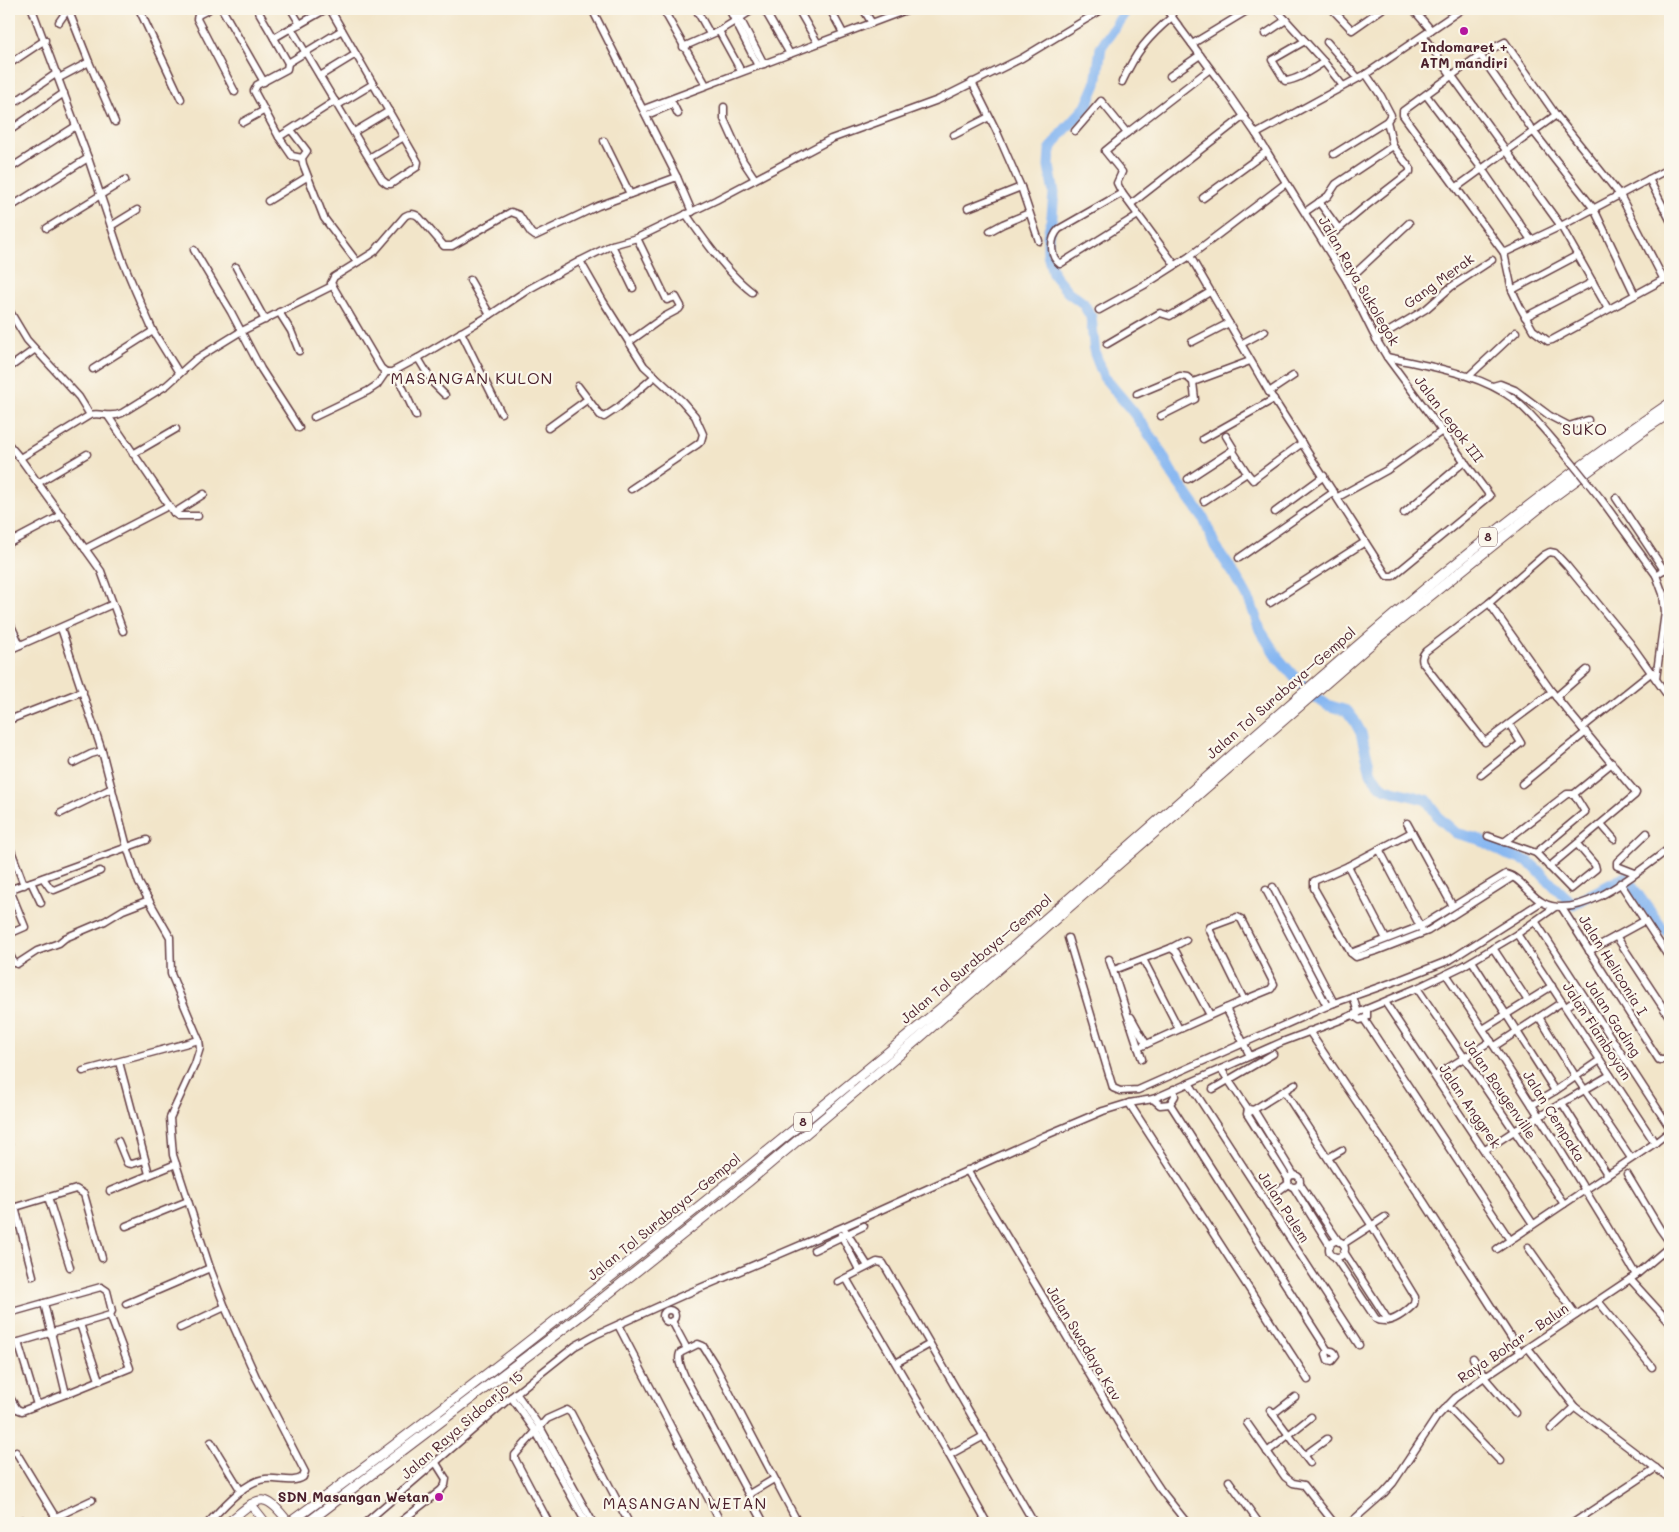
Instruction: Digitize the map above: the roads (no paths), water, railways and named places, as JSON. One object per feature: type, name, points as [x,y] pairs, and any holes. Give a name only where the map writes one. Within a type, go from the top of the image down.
[{"type":"highway","name":"Jalan Tol Surabaya–Gempol","points":[[1318,685],[1465,555],[1606,447],[1670,404]]},
{"type":"highway","name":"Jalan Tol Surabaya–Gempol","points":[[289,1523],[442,1409],[675,1226],[860,1076],[1318,685],[1553,496],[1670,413]]},
{"type":"highway","name":"Jalan Tol Surabaya–Gempol","points":[[307,1523],[580,1316],[748,1182],[918,1039],[1300,700]]},
{"type":"main road","points":[[228,1523],[251,1504],[261,1500],[272,1503],[277,1507],[289,1523]]},
{"type":"main road","points":[[251,1504],[265,1522]]},
{"type":"street","points":[[32,9],[101,194],[122,259],[153,330],[179,373]]},
{"type":"street","points":[[59,22],[68,9]]},
{"type":"street","points":[[68,9],[115,122]]},
{"type":"street","points":[[139,9],[181,99]]},
{"type":"street","points":[[208,9],[198,15],[197,18],[235,92]]},
{"type":"street","points":[[222,9],[264,82]]},
{"type":"street","points":[[256,9],[288,63],[287,70],[257,86],[254,91],[263,111],[292,156],[298,159],[302,158]]},
{"type":"street","points":[[291,9],[300,24]]},
{"type":"street","points":[[274,38],[326,9]]},
{"type":"street","points":[[292,28],[369,158],[385,182],[391,184],[418,166],[418,162],[330,9]]},
{"type":"street","points":[[592,9],[677,177],[689,213],[706,242],[739,282],[752,292]]},
{"type":"street","points":[[662,9],[706,85]]},
{"type":"street","points":[[696,9],[710,34]]},
{"type":"street","points":[[728,9],[738,20]]},
{"type":"street","points":[[735,9],[738,20],[761,65]]},
{"type":"street","points":[[683,47],[719,31],[754,9]]},
{"type":"street","points":[[764,9],[790,54]]},
{"type":"street","points":[[798,9],[817,42]]},
{"type":"street","points":[[830,9],[843,33]]},
{"type":"street","points":[[863,9],[872,23]]},
{"type":"street","points":[[645,112],[741,71],[872,23],[897,11],[909,9]]},
{"type":"street","points":[[677,177],[580,213],[535,236],[519,215],[511,212],[452,246],[447,247],[442,244],[416,214],[409,214],[405,216],[374,252],[334,276],[332,286],[381,368],[386,372],[395,371],[580,261],[612,246],[637,238],[689,213],[831,140],[938,100],[1022,58],[1103,9]]},
{"type":"street","name":"Jalan Raya Sukolegok","points":[[1166,9],[1256,134],[1347,281],[1376,339],[1388,357],[1469,376],[1493,386],[1523,408],[1560,448],[1601,499],[1656,575],[1663,594],[1665,612],[1656,679]]},
{"type":"street","points":[[1192,44],[1250,9]]},
{"type":"street","points":[[1276,9],[1306,41],[1343,86]]},
{"type":"street","points":[[1332,9],[1352,30],[1373,11],[1382,9]]},
{"type":"street","points":[[1413,9],[1431,30]]},
{"type":"street","points":[[1256,134],[1366,74],[1460,9]]},
{"type":"street","points":[[1122,82],[1146,40],[1172,16]]},
{"type":"street","points":[[1266,34],[1286,20]]},
{"type":"street","points":[[288,63],[342,30]]},
{"type":"street","points":[[719,31],[741,71]]},
{"type":"street","points":[[1423,36],[1561,226],[1608,309]]},
{"type":"street","points":[[9,64],[45,40]]},
{"type":"street","points":[[1306,41],[1272,60],[1285,81],[1288,82],[1324,62]]},
{"type":"street","points":[[1327,42],[1358,78]]},
{"type":"street","points":[[1503,42],[1506,43],[1556,115],[1620,195],[1667,278],[1548,341],[1537,334],[1525,318],[1512,290],[1504,253],[1403,115],[1403,111],[1480,55],[1503,42]]},
{"type":"street","points":[[320,76],[356,54]]},
{"type":"street","points":[[1170,76],[1200,55]]},
{"type":"street","points":[[1480,55],[1533,131],[1594,208],[1635,295]]},
{"type":"street","points":[[9,106],[58,76],[89,62]]},
{"type":"street","points":[[1175,265],[1122,193],[1117,183],[1122,172],[1105,151],[1210,69]]},
{"type":"street","points":[[1334,154],[1388,120],[1391,115],[1366,74]]},
{"type":"street","points":[[972,82],[1021,188],[1039,241]]},
{"type":"street","points":[[279,137],[336,103],[373,84]]},
{"type":"street","points":[[9,131],[64,93]]},
{"type":"street","points":[[1426,95],[1482,169],[1531,240]]},
{"type":"street","points":[[1075,131],[1101,101],[1127,133]]},
{"type":"street","points":[[645,112],[673,104],[678,114]]},
{"type":"street","points":[[724,107],[724,119],[743,161],[755,180]]},
{"type":"street","points":[[243,122],[263,111]]},
{"type":"street","points":[[354,132],[389,111]]},
{"type":"street","points":[[1457,187],[1556,115]]},
{"type":"street","points":[[1131,204],[1244,116]]},
{"type":"street","points":[[954,136],[989,117]]},
{"type":"street","points":[[1323,242],[1338,228],[1409,174],[1410,168],[1393,146],[1388,120]]},
{"type":"street","points":[[9,170],[76,126]]},
{"type":"street","points":[[291,130],[307,151],[302,158]]},
{"type":"street","points":[[369,158],[404,137]]},
{"type":"street","points":[[604,141],[630,194]]},
{"type":"street","points":[[1305,212],[1328,196],[1336,184],[1393,146]]},
{"type":"street","points":[[1203,198],[1266,152]]},
{"type":"street","points":[[9,208],[88,158]]},
{"type":"street","points":[[302,158],[307,177],[324,218],[357,262]]},
{"type":"street","points":[[1504,253],[1561,226],[1670,168]]},
{"type":"street","points":[[268,201],[307,177]]},
{"type":"street","points":[[1649,179],[1670,220]]},
{"type":"street","points":[[47,228],[125,180]]},
{"type":"street","points":[[1099,310],[1146,284],[1190,256],[1286,183]]},
{"type":"street","points":[[968,208],[1021,188]]},
{"type":"street","points":[[1122,193],[1059,229],[1053,238],[1052,248],[1056,262],[1060,264],[1138,215]]},
{"type":"street","points":[[1319,202],[1338,228]]},
{"type":"street","points":[[111,226],[137,210]]},
{"type":"street","points":[[990,231],[1029,213]]},
{"type":"street","points":[[1347,281],[1409,223]]},
{"type":"street","points":[[629,342],[681,306],[676,297],[667,300],[637,238]]},
{"type":"street","points":[[612,246],[633,288]]},
{"type":"street","points":[[194,250],[231,312],[261,369],[299,428]]},
{"type":"street","points":[[1190,256],[1250,361],[1365,542],[1270,604]]},
{"type":"street","points":[[1512,290],[1578,256]]},
{"type":"street","name":"Gang Merak","points":[[1376,339],[1426,309],[1451,287],[1492,260]]},
{"type":"street","points":[[580,261],[644,366],[682,401],[695,416],[702,438],[631,489]]},
{"type":"street","points":[[236,267],[265,320]]},
{"type":"street","points":[[470,280],[490,315]]},
{"type":"street","points":[[1525,318],[1593,282]]},
{"type":"street","points":[[20,458],[90,415],[98,414],[114,417],[122,413],[167,385],[196,359],[240,332],[332,286]]},
{"type":"street","points":[[1107,344],[1160,313],[1170,316],[1210,292]]},
{"type":"street","points":[[9,310],[34,350],[79,397],[90,415]]},
{"type":"street","points":[[280,312],[292,331],[299,351]]},
{"type":"street","points":[[1192,342],[1229,322]]},
{"type":"street","points":[[93,370],[153,330]]},
{"type":"street","points":[[1241,344],[1265,331]]},
{"type":"street","points":[[461,332],[501,413]]},
{"type":"street","points":[[1469,376],[1516,332]]},
{"type":"street","points":[[13,365],[34,350]]},
{"type":"street","name":"Jalan Legok III","points":[[1365,542],[1387,576],[1393,576],[1490,496],[1388,357]]},
{"type":"street","points":[[418,358],[433,383],[445,395]]},
{"type":"street","points":[[1193,382],[1250,361]]},
{"type":"street","points":[[395,371],[416,416]]},
{"type":"street","points":[[314,417],[377,386],[386,372]]},
{"type":"street","points":[[578,386],[600,415],[604,417],[619,407],[655,376]]},
{"type":"street","points":[[1138,394],[1180,376],[1193,382],[1195,395],[1193,401],[1160,416]]},
{"type":"street","points":[[1269,392],[1293,376]]},
{"type":"street","points":[[1493,386],[1500,384],[1514,390],[1556,420],[1569,426],[1588,420]]},
{"type":"street","points":[[548,428],[588,399]]},
{"type":"street","points":[[1203,439],[1274,399]]},
{"type":"street","points":[[108,416],[174,513],[178,516],[198,516]]},
{"type":"street","points":[[133,454],[176,429]]},
{"type":"street","points":[[1239,558],[1336,494],[1387,470],[1442,431]]},
{"type":"street","points":[[1226,436],[1234,449],[1232,450],[1253,480],[1302,443]]},
{"type":"street","points":[[9,444],[101,571],[124,631]]},
{"type":"street","points":[[1188,479],[1232,450]]},
{"type":"street","points":[[38,483],[87,454]]},
{"type":"street","points":[[1404,513],[1465,461]]},
{"type":"street","points":[[1204,500],[1247,473]]},
{"type":"street","points":[[1275,512],[1324,476]]},
{"type":"street","points":[[174,513],[204,494]]},
{"type":"street","points":[[1616,498],[1664,570]]},
{"type":"street","points":[[86,549],[168,506]]},
{"type":"street","points":[[9,542],[62,515]]},
{"type":"street","points":[[1588,670],[1485,742],[1421,659],[1422,654],[1489,603],[1544,554],[1550,552],[1555,553],[1624,635],[1670,699]]},
{"type":"street","points":[[1656,575],[1670,565]]},
{"type":"street","points":[[1489,603],[1554,695],[1635,792],[1635,796],[1549,867]]},
{"type":"street","points":[[9,650],[113,604]]},
{"type":"street","points":[[9,621],[20,645]]},
{"type":"street","points":[[60,628],[76,670],[102,751],[127,847],[139,883],[170,937],[171,974],[199,1040],[200,1048],[195,1064],[170,1118],[171,1146],[176,1164],[210,1268],[225,1307],[256,1377],[305,1472],[302,1479],[268,1478],[248,1484],[208,1523]]},
{"type":"street","points":[[1522,784],[1652,672]]},
{"type":"street","points":[[9,720],[83,691]]},
{"type":"street","points":[[1481,775],[1521,743],[1510,725]]},
{"type":"street","points":[[73,763],[102,751]]},
{"type":"street","points":[[1504,842],[1567,794],[1574,794],[1612,763]]},
{"type":"street","points":[[60,813],[112,788]]},
{"type":"street","points":[[1536,853],[1585,812],[1574,794]]},
{"type":"street","points":[[1407,823],[1452,905]]},
{"type":"street","points":[[1601,824],[1614,839]]},
{"type":"street","points":[[1412,832],[1348,866],[1316,879],[1313,883],[1314,888],[1351,953],[1356,957],[1422,929],[1513,877]]},
{"type":"street","points":[[1634,874],[1617,866],[1616,862],[1647,833]]},
{"type":"street","points":[[1488,836],[1536,853],[1570,889],[1573,889],[1596,869],[1595,865],[1577,844]]},
{"type":"street","points":[[9,934],[25,926],[12,891],[14,888],[147,840]]},
{"type":"street","points":[[9,845],[24,885]]},
{"type":"street","points":[[1068,938],[1113,1088],[1116,1090],[1138,1090],[1247,1049],[1309,1032],[1417,988],[1472,961],[1559,908],[1588,902],[1622,882],[1670,848]]},
{"type":"street","points":[[1379,850],[1422,929]]},
{"type":"street","points":[[1348,866],[1386,940]]},
{"type":"street","points":[[43,878],[50,888],[54,890],[100,871]]},
{"type":"street","points":[[1351,953],[1422,929],[1452,905],[1506,874],[1513,877],[1541,902],[1559,908]]},
{"type":"street","points":[[32,882],[41,903]]},
{"type":"street","points":[[1622,882],[1644,921],[1670,959]]},
{"type":"street","points":[[1270,888],[1330,1005]]},
{"type":"street","points":[[9,953],[14,963],[17,964],[37,951],[59,943],[65,938],[105,921],[123,910],[149,900]]},
{"type":"street","points":[[1170,1104],[1160,1104],[1153,1099],[1221,1069],[1247,1049],[1330,1005],[1354,999],[1450,960],[1541,902]]},
{"type":"street","name":"Jalan Heliconia I","points":[[1559,908],[1589,951],[1658,1060],[1664,1060],[1670,1056]]},
{"type":"street","points":[[1138,1048],[1271,989],[1274,984],[1241,919],[1236,917],[1209,929],[1244,1000]]},
{"type":"street","name":"Jalan Gading","points":[[1497,1249],[1564,1204],[1587,1192],[1608,1174],[1655,1143],[1670,1129],[1535,921]]},
{"type":"street","points":[[1589,951],[1644,921]]},
{"type":"street","name":"Jalan Flamboyan","points":[[1518,934],[1655,1143]]},
{"type":"street","points":[[1616,936],[1670,1018]]},
{"type":"street","points":[[1114,970],[1143,960],[1186,940]]},
{"type":"street","points":[[1171,948],[1176,952],[1210,1015]]},
{"type":"street","points":[[1494,948],[1528,1001]]},
{"type":"street","points":[[1109,960],[1134,1027],[1142,1059]]},
{"type":"street","points":[[1143,960],[1179,1029]]},
{"type":"street","points":[[1472,961],[1555,1091]]},
{"type":"street","name":"Jalan Cempaka","points":[[1446,974],[1493,1043],[1587,1192],[1636,1275]]},
{"type":"street","points":[[1484,1029],[1552,986]]},
{"type":"street","name":"Jalan Bougenville","points":[[1417,988],[1564,1204]]},
{"type":"street","points":[[1435,1076],[1464,1058],[1583,995]]},
{"type":"street","points":[[1354,999],[1356,1013],[1360,1020],[1364,1019],[1510,1240]]},
{"type":"street","name":"Jalan Anggrek","points":[[1385,1002],[1534,1224]]},
{"type":"street","points":[[1226,1008],[1247,1049]]},
{"type":"street","points":[[1364,1019],[1368,1013],[1367,1009]]},
{"type":"street","points":[[1539,1017],[1576,1077],[1631,1158]]},
{"type":"street","points":[[1134,1027],[1146,1044]]},
{"type":"street","points":[[1309,1032],[1424,1202],[1521,1353]]},
{"type":"street","points":[[83,1071],[199,1040]]},
{"type":"street","points":[[1213,1089],[1273,1054]]},
{"type":"street","points":[[1532,1106],[1600,1060]]},
{"type":"street","points":[[120,1062],[148,1174]]},
{"type":"street","points":[[1221,1069],[1293,1182],[1330,1246],[1330,1251],[1376,1318],[1381,1321],[1391,1320],[1414,1304],[1415,1297],[1372,1226],[1284,1091]]},
{"type":"street","points":[[1485,1150],[1610,1075]]},
{"type":"street","name":"Jalan Palem","points":[[1189,1082],[1359,1345]]},
{"type":"street","points":[[1249,1111],[1295,1084]]},
{"type":"street","points":[[1170,1104],[1175,1096],[1174,1089]]},
{"type":"street","name":"Jalan Raya Sidoarjo 15","points":[[365,1523],[513,1395],[575,1346],[594,1335],[665,1307],[967,1170],[1103,1111],[1129,1103],[1153,1099]]},
{"type":"street","points":[[1129,1103],[1308,1380]]},
{"type":"street","points":[[1562,1103],[1608,1174]]},
{"type":"street","points":[[1170,1104],[1328,1351]]},
{"type":"street","points":[[118,1140],[127,1163],[132,1164],[145,1160]]},
{"type":"street","points":[[9,1146],[9,1153]]},
{"type":"street","points":[[1328,1158],[1342,1150]]},
{"type":"street","points":[[110,1191],[176,1164]]},
{"type":"street","name":"Jalan Swadaya Kav","points":[[967,1170],[1140,1459],[1160,1489],[1187,1523]]},
{"type":"street","points":[[1627,1174],[1670,1245]]},
{"type":"street","points":[[1278,1192],[1293,1182]]},
{"type":"street","points":[[1293,1182],[1341,1243],[1344,1252],[1388,1320]]},
{"type":"street","points":[[33,1276],[11,1207],[76,1189],[84,1194],[102,1258]]},
{"type":"street","points":[[48,1197],[70,1267]]},
{"type":"street","points":[[126,1226],[188,1201]]},
{"type":"street","points":[[1330,1246],[1334,1242],[1341,1243],[1385,1217]]},
{"type":"street","points":[[814,1250],[864,1226]]},
{"type":"street","points":[[841,1228],[868,1266]]},
{"type":"street","points":[[845,1235],[859,1270]]},
{"type":"street","name":"Raya Bohar - Balun","points":[[1350,1523],[1393,1483],[1436,1418],[1447,1406],[1484,1377],[1636,1275],[1670,1245]]},
{"type":"street","points":[[1528,1247],[1576,1315]]},
{"type":"street","points":[[1335,1257],[1341,1256],[1344,1252]]},
{"type":"street","points":[[838,1282],[877,1262],[883,1263],[1034,1523]]},
{"type":"street","points":[[126,1304],[210,1268]]},
{"type":"street","points":[[846,1278],[987,1523]]},
{"type":"street","points":[[1630,1279],[1670,1323]]},
{"type":"street","points":[[9,1313],[101,1287],[107,1291],[112,1311],[110,1316],[131,1367],[20,1411],[9,1396]]},
{"type":"street","points":[[1598,1301],[1652,1367]]},
{"type":"street","points":[[44,1304],[66,1394]]},
{"type":"street","points":[[180,1328],[225,1307]]},
{"type":"street","points":[[665,1307],[664,1319],[666,1322],[672,1321],[687,1349]]},
{"type":"street","points":[[9,1345],[110,1316]]},
{"type":"street","points":[[80,1324],[99,1380]]},
{"type":"street","points":[[618,1325],[721,1523]]},
{"type":"street","points":[[18,1342],[37,1405]]},
{"type":"street","points":[[764,1523],[685,1376],[680,1363],[678,1355],[698,1344],[703,1346],[715,1365],[798,1523]]},
{"type":"street","points":[[896,1363],[930,1344]]},
{"type":"street","points":[[1528,1348],[1576,1407],[1670,1479]]},
{"type":"street","points":[[1473,1358],[1484,1377],[1515,1413]]},
{"type":"street","points":[[513,1395],[538,1430],[593,1523]]},
{"type":"street","points":[[1295,1397],[1272,1412],[1310,1463]]},
{"type":"street","points":[[1447,1406],[1500,1461]]},
{"type":"street","points":[[1551,1429],[1576,1407]]},
{"type":"street","points":[[549,1523],[515,1459],[516,1453],[548,1419],[565,1410],[571,1413],[629,1523]]},
{"type":"street","points":[[1267,1452],[1311,1417]]},
{"type":"street","points":[[1247,1423],[1285,1477],[1293,1483],[1304,1485],[1334,1523]]},
{"type":"street","points":[[538,1430],[586,1523]]},
{"type":"street","points":[[949,1454],[984,1436]]},
{"type":"street","points":[[1305,1455],[1327,1439]]},
{"type":"street","points":[[211,1442],[242,1491]]},
{"type":"street","points":[[16,1452],[58,1520]]},
{"type":"street","points":[[399,1523],[445,1485],[446,1479],[436,1463]]},
{"type":"street","points":[[1573,1523],[1656,1468]]},
{"type":"street","points":[[749,1494],[774,1479]]},
{"type":"street","points":[[1229,1481],[1260,1523]]},
{"type":"street","points":[[48,1523],[58,1520],[92,1500]]},
{"type":"street","points":[[18,1523],[22,1520],[26,1523]]},
{"type":"waterway","points":[[1125,9],[1125,12],[1101,47],[1096,84],[1086,107],[1061,134],[1050,150],[1049,166],[1054,193],[1048,236],[1048,254],[1053,274],[1068,292],[1083,303],[1091,317],[1095,354],[1104,377],[1134,413],[1156,444],[1173,475],[1204,519],[1215,546],[1236,577],[1251,604],[1260,630],[1278,658],[1314,696],[1327,705],[1347,711],[1354,720],[1361,733],[1371,773],[1378,783],[1386,789],[1427,800],[1439,818],[1456,833],[1478,839],[1506,854],[1529,862],[1573,904],[1625,877],[1662,928],[1670,933]]},
{"type":"place","name":"Indomaret + ATM mandiri","points":[[1464,31]]},
{"type":"place","name":"SDN Masangan Wetan","points":[[439,1497]]},
{"type":"district","name":"MASANGAN KULON","points":[[472,378]]},
{"type":"district","name":"SUKO","points":[[1585,429]]},
{"type":"district","name":"MASANGAN WETAN","points":[[685,1503]]}]
